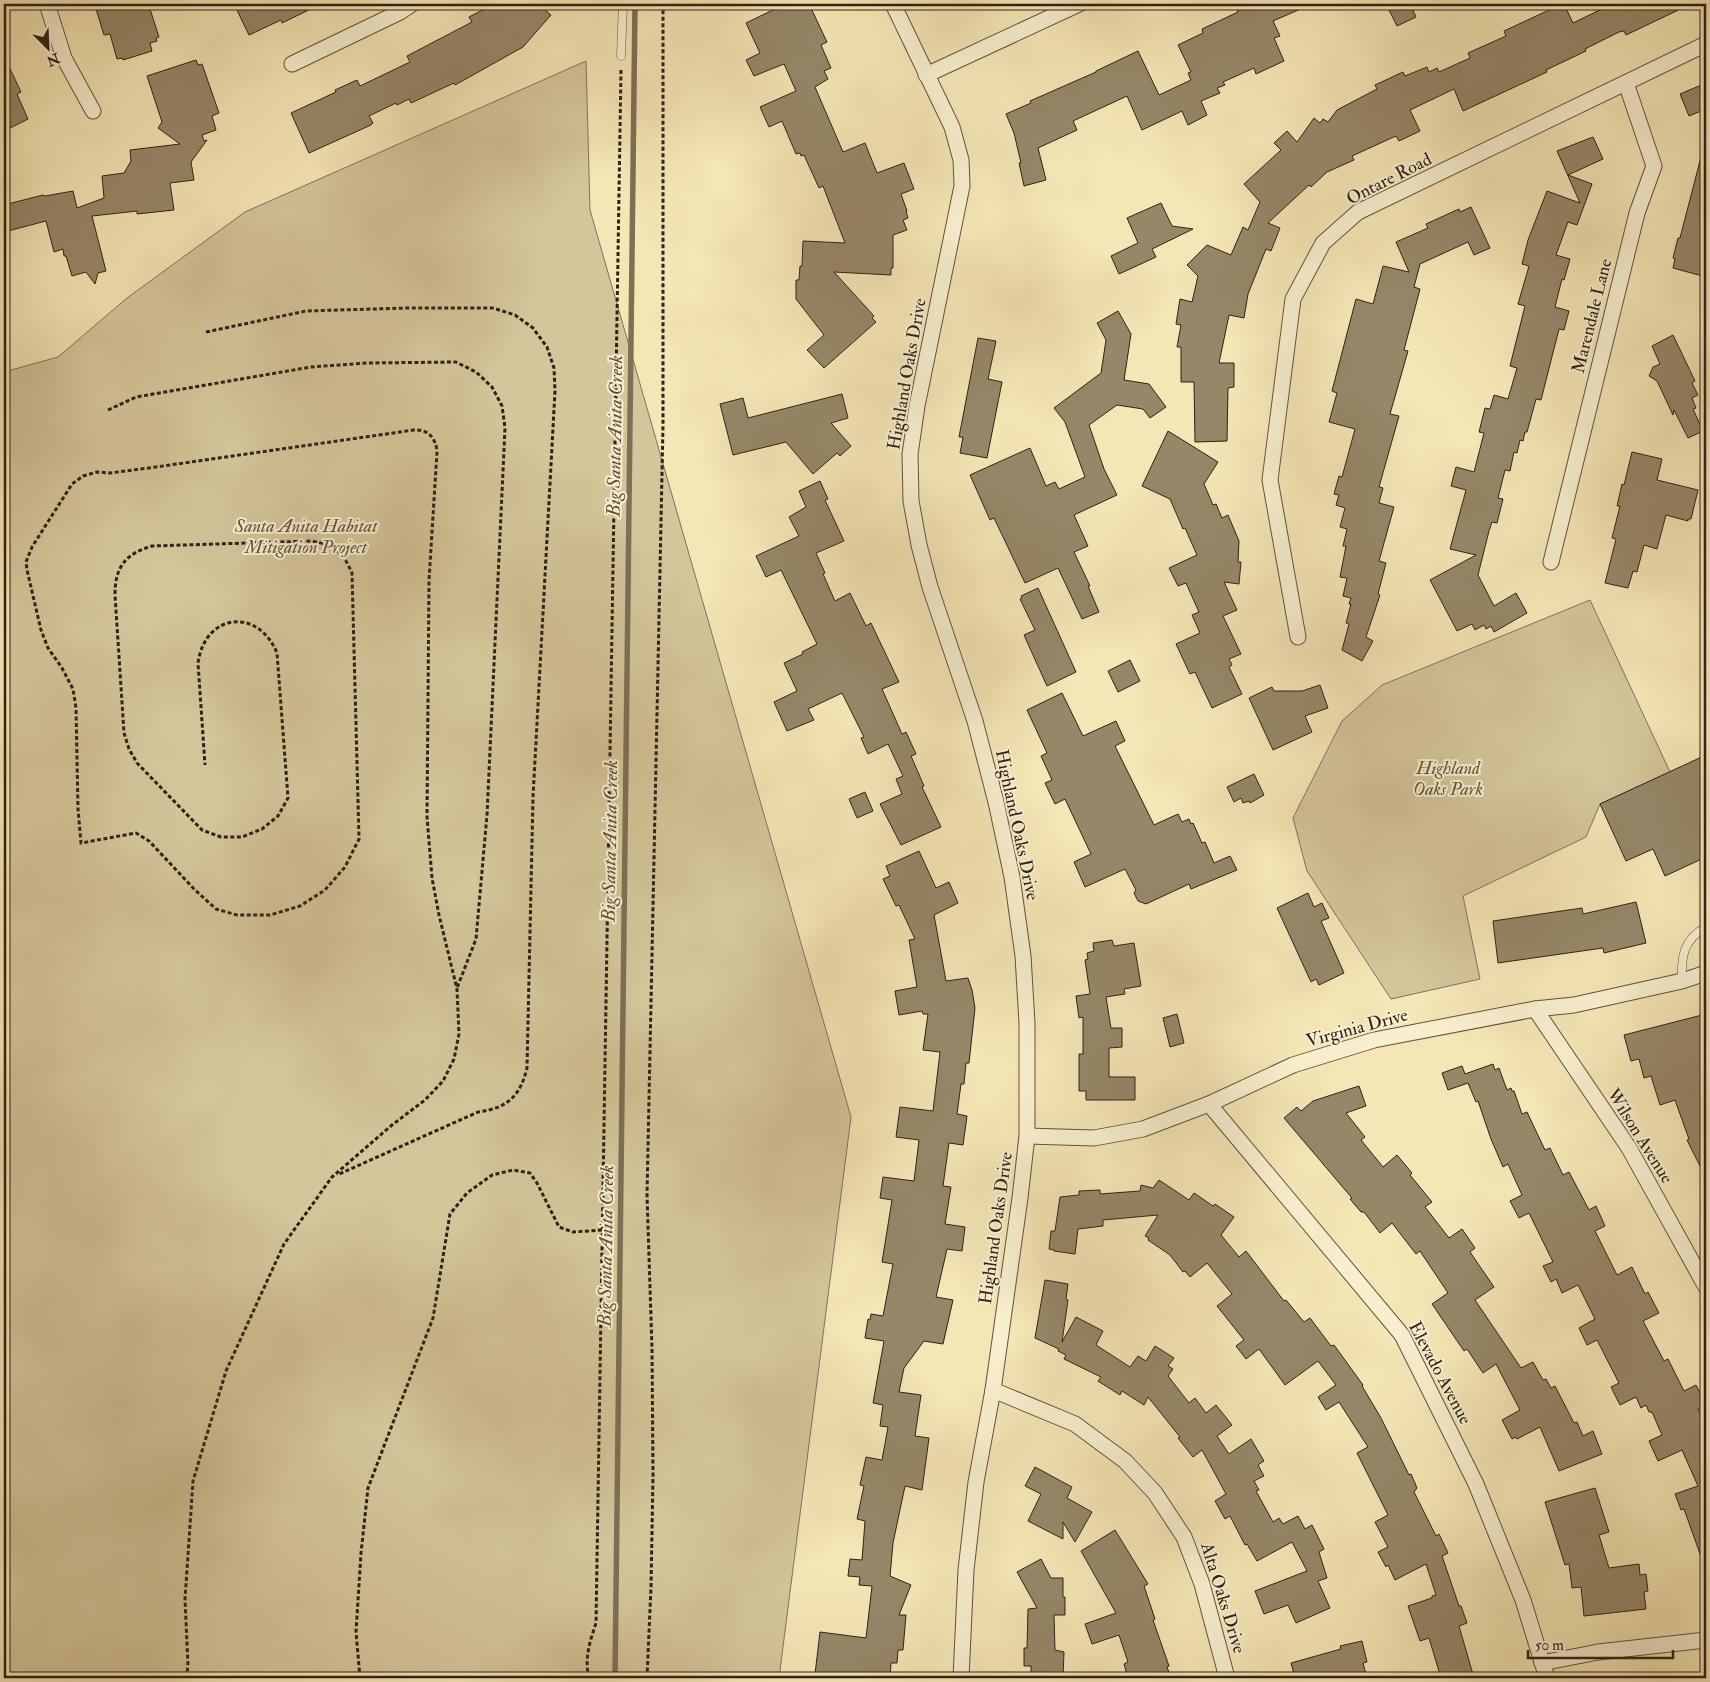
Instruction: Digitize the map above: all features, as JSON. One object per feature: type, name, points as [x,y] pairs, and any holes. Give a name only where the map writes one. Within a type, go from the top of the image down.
[{"type":"street","points":[[47,4],[64,58],[93,111]]},
{"type":"street","points":[[292,64],[400,12],[412,4]]},
{"type":"street","name":"Highland Oaks Drive","points":[[893,4],[952,127],[961,160],[962,186],[916,406],[910,454],[911,500],[919,545],[930,587],[977,730],[996,802],[1012,877],[1022,956],[1026,1013],[1027,1136],[993,1390],[976,1482],[966,1570],[961,1678]]},
{"type":"street","points":[[926,75],[1079,4]]},
{"type":"street","name":"Ontare Road","points":[[1298,637],[1270,480],[1293,299],[1323,243],[1358,212],[1706,44]]},
{"type":"street","name":"Marendale Lane","points":[[1551,562],[1637,213],[1654,166],[1626,83]]},
{"type":"street","name":"Virginia Drive","points":[[1027,1136],[1094,1138],[1144,1129],[1209,1104],[1293,1065],[1374,1040],[1535,1009],[1574,1005],[1682,981],[1706,973]]},
{"type":"street","name":"Wilson Avenue","points":[[1535,1009],[1629,1148],[1706,1287]]},
{"type":"street","name":"Elevado Avenue","points":[[1209,1104],[1402,1335],[1476,1484],[1523,1600],[1546,1678]]},
{"type":"street","name":"Alta Oaks Drive","points":[[993,1390],[1075,1424],[1125,1461],[1155,1493],[1184,1537],[1202,1584],[1227,1678]]},
{"type":"street","points":[[1542,1663],[1598,1652],[1706,1640]]},
{"type":"lane","points":[[621,56],[623,4]]},
{"type":"lane","points":[[1682,981],[1681,961],[1688,942],[1706,927]]},
{"type":"path","points":[[647,1678],[653,1475],[652,1349],[647,1195],[663,424],[663,4]]},
{"type":"path","points":[[589,1678],[586,1667],[589,1645],[596,1623],[621,56]]},
{"type":"path","points":[[206,332],[306,311],[493,308],[515,315],[533,328],[547,347],[554,368],[555,391],[534,797],[528,1068],[524,1082],[517,1094],[506,1104],[493,1110],[478,1112],[332,1177]]},
{"type":"path","points":[[108,410],[136,397],[310,367],[367,363],[456,362],[476,372],[492,387],[502,406],[505,428],[487,815],[476,939],[457,989]]},
{"type":"path","points":[[186,1678],[188,1666],[185,1599],[193,1481],[226,1371],[284,1244],[332,1177],[392,1125],[425,1100],[443,1081],[454,1059],[460,1034],[457,989],[432,878],[427,817],[429,580],[436,452],[434,440],[426,431],[414,430],[156,468],[110,473],[97,472],[83,476],[72,484],[28,554],[27,570],[41,630],[48,648],[62,668],[73,689],[76,708],[78,810],[81,843],[136,833],[149,841],[195,890],[216,908],[237,915],[270,915],[300,906],[325,890],[346,867],[359,839],[353,587],[352,573],[347,560],[338,550],[325,543],[312,541],[152,546],[139,550],[128,558],[120,568],[115,581],[115,595],[124,732],[129,749],[137,764],[202,830],[222,837],[242,836],[262,829],[278,816],[288,798],[277,653],[272,641],[264,631],[252,624],[240,622],[227,623],[215,629],[206,638],[200,650],[198,663],[205,765]]},
{"type":"path","points":[[360,1678],[356,1632],[361,1553],[368,1488],[433,1318],[450,1214],[466,1193],[492,1175],[513,1170],[530,1172],[537,1182],[559,1227],[573,1232],[602,1230]]},
{"type":"green space","name":"Santa Anita Habitat Mitigation Project","points":[[586,61],[590,210],[851,1117],[779,1678],[4,1678],[4,1087],[6,1082],[4,1079],[4,372],[58,357],[127,298],[245,212]]},
{"type":"green space","name":"Highland Oaks Park","points":[[1590,600],[1670,772],[1600,804],[1586,837],[1463,896],[1480,979],[1391,999],[1307,871],[1293,818],[1342,721],[1382,685]]},
{"type":"building","points":[[97,4],[142,4],[150,9],[159,37],[156,38],[157,41],[150,43],[152,51],[123,60],[123,58],[117,59],[110,34],[104,35],[96,9],[98,8]]},
{"type":"building","points":[[234,4],[321,4],[282,23],[281,20],[249,35]]},
{"type":"building","points":[[494,4],[538,4],[551,15],[523,47],[455,85],[454,83],[411,103],[409,99],[397,105],[396,103],[369,116],[373,123],[371,125],[309,153],[291,113],[357,80],[360,86],[410,62],[407,56],[472,22],[469,17]]},
{"type":"building","points":[[772,4],[809,4],[827,42],[821,45],[831,68],[824,71],[828,79],[815,87],[843,152],[865,143],[877,173],[904,163],[914,189],[901,194],[907,211],[908,218],[903,220],[907,230],[893,235],[893,268],[891,268],[891,275],[834,272],[874,316],[872,318],[876,322],[824,368],[807,350],[824,335],[796,299],[796,280],[799,280],[800,266],[802,266],[803,241],[845,243],[823,186],[819,188],[804,155],[796,154],[782,121],[769,127],[760,107],[796,91],[784,64],[754,76],[746,60],[760,53],[746,23],[775,9]]},
{"type":"building","points":[[1234,4],[1312,4],[1273,21],[1280,36],[1274,38],[1284,61],[1256,74],[1254,68],[1223,82],[1225,85],[1217,88],[1220,93],[1201,101],[1207,115],[1188,125],[1182,111],[1142,130],[1127,96],[1073,121],[1077,130],[1038,148],[1046,180],[1024,186],[1014,133],[1006,114],[1138,51],[1159,95],[1191,80],[1188,73],[1191,72],[1178,45],[1203,33],[1202,29],[1238,12]]},
{"type":"building","points":[[1386,4],[1410,4],[1416,17],[1397,26]]},
{"type":"building","points":[[1564,4],[1573,23],[1612,4],[1691,4],[1626,35],[1624,31],[1619,32],[1585,49],[1586,51],[1546,70],[1547,72],[1463,111],[1454,89],[1410,110],[1420,131],[1399,141],[1396,136],[1352,156],[1354,160],[1327,172],[1311,187],[1309,185],[1268,223],[1280,228],[1271,251],[1266,249],[1248,294],[1244,318],[1229,315],[1219,363],[1234,363],[1234,387],[1228,388],[1227,441],[1195,442],[1194,382],[1181,382],[1181,347],[1177,347],[1181,325],[1176,324],[1180,299],[1192,302],[1198,276],[1187,265],[1207,245],[1231,255],[1243,227],[1248,230],[1260,202],[1244,184],[1281,150],[1274,143],[1287,131],[1297,142],[1314,118],[1320,123],[1323,119],[1328,122],[1337,110],[1377,89],[1375,85],[1403,72],[1405,76],[1427,67],[1429,72],[1437,68],[1439,72],[1470,58],[1468,53],[1506,36],[1504,31]]},
{"type":"building","points":[[4,56],[21,92],[17,94],[28,119],[4,131]]},
{"type":"building","points":[[196,60],[198,65],[202,64],[219,113],[212,116],[216,130],[202,135],[204,141],[207,140],[191,162],[194,180],[170,183],[174,210],[137,214],[137,211],[92,216],[106,271],[98,273],[95,284],[86,272],[72,276],[63,249],[54,252],[46,221],[4,232],[4,205],[43,195],[73,191],[77,208],[104,198],[102,176],[124,173],[131,161],[130,150],[180,144],[158,128],[162,122],[147,76]]},
{"type":"building","points":[[1706,83],[1706,109],[1689,116],[1680,94]]},
{"type":"building","points":[[1593,137],[1603,159],[1568,175],[1592,184],[1577,225],[1568,222],[1556,255],[1570,259],[1564,280],[1562,279],[1555,307],[1569,311],[1564,330],[1559,329],[1541,400],[1536,399],[1527,432],[1525,432],[1523,441],[1520,440],[1517,453],[1514,452],[1510,471],[1505,470],[1498,498],[1503,499],[1497,523],[1492,522],[1478,575],[1494,606],[1516,593],[1527,613],[1494,632],[1491,626],[1486,629],[1484,625],[1475,630],[1472,624],[1457,631],[1430,580],[1476,555],[1450,549],[1466,490],[1451,486],[1456,467],[1474,472],[1484,433],[1479,432],[1485,408],[1490,409],[1494,395],[1508,399],[1517,368],[1510,366],[1525,306],[1518,304],[1529,266],[1522,264],[1528,240],[1547,191],[1580,203],[1557,151]]},
{"type":"building","points":[[1701,157],[1706,157],[1706,277],[1673,268],[1675,259],[1673,258],[1678,238],[1680,238]]},
{"type":"building","points":[[1161,203],[1172,226],[1193,229],[1152,249],[1156,257],[1119,274],[1111,256],[1138,243],[1127,218]]},
{"type":"building","points":[[1471,207],[1490,248],[1474,255],[1468,242],[1420,264],[1414,287],[1420,289],[1404,350],[1408,351],[1390,414],[1399,416],[1379,487],[1383,488],[1379,503],[1394,507],[1379,561],[1386,563],[1378,594],[1380,595],[1366,637],[1373,641],[1362,661],[1342,650],[1349,624],[1346,623],[1351,598],[1343,596],[1347,578],[1340,577],[1346,546],[1343,546],[1347,529],[1340,527],[1345,508],[1336,505],[1339,495],[1334,494],[1339,476],[1342,477],[1355,429],[1329,422],[1337,393],[1332,391],[1356,299],[1373,304],[1383,266],[1409,272],[1396,242],[1428,228],[1426,224],[1459,209],[1460,212]]},
{"type":"building","points":[[1118,311],[1131,334],[1124,380],[1149,384],[1166,407],[1150,418],[1143,409],[1117,405],[1089,425],[1104,469],[1117,495],[1074,515],[1088,546],[1074,552],[1090,586],[1088,586],[1099,612],[1082,619],[1058,568],[1025,583],[994,518],[990,520],[970,475],[1030,448],[1046,486],[1055,482],[1059,489],[1085,477],[1065,422],[1054,408],[1101,373],[1106,340],[1097,323]]},
{"type":"building","points":[[1673,335],[1695,381],[1692,383],[1698,395],[1692,398],[1696,408],[1693,409],[1703,431],[1688,438],[1674,410],[1673,415],[1657,381],[1649,376],[1653,367],[1660,364],[1652,346]]},
{"type":"building","points":[[978,338],[996,341],[988,379],[1002,382],[987,458],[960,453],[963,437],[959,437]]},
{"type":"building","points":[[842,394],[848,418],[831,423],[851,446],[840,456],[837,453],[813,474],[786,442],[733,455],[720,404],[743,398],[748,418]]},
{"type":"building","points":[[1168,431],[1218,462],[1204,484],[1213,505],[1216,504],[1222,518],[1228,515],[1239,541],[1238,562],[1241,562],[1239,584],[1224,582],[1237,610],[1223,616],[1241,654],[1229,659],[1232,665],[1229,667],[1242,694],[1212,708],[1195,672],[1190,674],[1176,644],[1200,633],[1192,615],[1199,612],[1186,583],[1178,586],[1169,568],[1197,555],[1170,499],[1142,486]]},
{"type":"building","points":[[1632,452],[1662,459],[1657,480],[1698,490],[1691,519],[1688,519],[1688,521],[1666,515],[1657,549],[1644,545],[1637,572],[1633,571],[1628,588],[1605,583],[1616,539],[1612,538],[1620,506],[1617,506]]},
{"type":"building","points":[[820,481],[828,499],[825,500],[844,541],[816,553],[825,573],[823,574],[835,601],[850,593],[866,626],[871,623],[899,682],[882,689],[902,734],[906,732],[916,754],[911,756],[924,786],[922,787],[941,827],[901,845],[880,804],[902,794],[896,779],[903,776],[888,744],[868,754],[861,738],[864,737],[842,693],[808,709],[814,720],[787,731],[774,702],[797,691],[784,663],[803,654],[802,652],[817,644],[781,570],[766,577],[756,556],[799,536],[789,517],[806,507],[799,491]]},
{"type":"building","points":[[1038,588],[1076,672],[1047,686],[1024,635],[1035,630],[1020,599],[1022,598],[1021,596]]},
{"type":"building","points":[[1130,660],[1140,681],[1118,692],[1108,671]]},
{"type":"building","points":[[1320,685],[1328,708],[1305,716],[1312,732],[1273,750],[1249,698],[1272,687],[1274,691],[1302,691]]},
{"type":"building","points":[[1062,693],[1083,736],[1116,721],[1125,741],[1115,746],[1154,825],[1178,814],[1182,822],[1189,819],[1191,824],[1193,823],[1202,843],[1205,842],[1214,863],[1230,856],[1237,870],[1191,889],[1189,884],[1146,904],[1138,901],[1134,893],[1136,890],[1125,869],[1085,887],[1074,862],[1091,854],[1065,799],[1055,804],[1045,783],[1052,780],[1041,756],[1047,753],[1027,710]]},
{"type":"building","points":[[1706,755],[1706,857],[1665,876],[1653,849],[1626,861],[1600,804]]},
{"type":"building","points":[[1254,774],[1264,795],[1250,803],[1249,801],[1243,803],[1241,798],[1234,802],[1227,787]]},
{"type":"building","points":[[865,792],[873,811],[857,818],[849,799]]},
{"type":"building","points":[[919,851],[936,888],[949,882],[958,903],[934,915],[946,981],[968,978],[975,1008],[969,1063],[966,1063],[964,1084],[961,1084],[957,1114],[967,1116],[963,1145],[949,1143],[943,1186],[951,1187],[945,1224],[965,1227],[962,1251],[947,1249],[936,1297],[953,1300],[943,1344],[924,1341],[904,1368],[899,1392],[921,1395],[915,1436],[929,1438],[922,1490],[905,1486],[893,1543],[890,1576],[911,1585],[899,1615],[906,1615],[903,1650],[898,1650],[897,1663],[891,1663],[890,1678],[846,1675],[846,1678],[815,1674],[820,1632],[866,1638],[872,1586],[859,1585],[860,1577],[848,1576],[850,1559],[862,1560],[865,1521],[857,1519],[864,1486],[860,1485],[866,1457],[882,1460],[888,1427],[880,1426],[883,1405],[873,1403],[884,1341],[865,1338],[868,1319],[870,1320],[871,1314],[883,1316],[893,1264],[882,1262],[892,1200],[880,1198],[883,1177],[914,1181],[919,1140],[896,1137],[900,1107],[933,1111],[940,1052],[923,1050],[928,1014],[923,1014],[922,1011],[899,1015],[895,991],[917,987],[909,940],[915,939],[899,905],[896,906],[883,879],[890,876],[886,866]]},
{"type":"building","points":[[1308,893],[1314,907],[1322,903],[1329,918],[1321,921],[1344,973],[1319,985],[1316,979],[1311,982],[1277,908]]},
{"type":"building","points":[[1636,902],[1646,943],[1604,953],[1603,948],[1498,963],[1493,921],[1582,908],[1583,914]]},
{"type":"building","points":[[1112,940],[1114,946],[1134,943],[1141,986],[1124,989],[1125,994],[1106,997],[1111,1028],[1122,1028],[1122,1047],[1109,1048],[1109,1077],[1135,1077],[1135,1100],[1086,1100],[1086,1091],[1079,1091],[1079,1054],[1083,1054],[1083,1017],[1079,1018],[1076,996],[1090,994],[1085,960],[1088,959],[1087,953],[1094,951],[1093,943]]},
{"type":"building","points":[[1177,1014],[1184,1043],[1170,1047],[1163,1018]]},
{"type":"building","points":[[1706,1014],[1706,1178],[1687,1140],[1689,1139],[1675,1100],[1660,1105],[1651,1076],[1644,1078],[1639,1059],[1631,1061],[1624,1035]]},
{"type":"building","points":[[1493,1064],[1495,1070],[1499,1068],[1507,1090],[1511,1088],[1514,1091],[1522,1114],[1527,1112],[1545,1150],[1550,1148],[1563,1175],[1569,1172],[1589,1210],[1596,1206],[1605,1226],[1595,1231],[1617,1275],[1632,1267],[1645,1294],[1648,1292],[1659,1313],[1643,1321],[1664,1361],[1668,1359],[1684,1391],[1696,1385],[1706,1405],[1698,1409],[1706,1425],[1706,1564],[1704,1565],[1684,1509],[1681,1510],[1675,1494],[1698,1486],[1682,1450],[1658,1461],[1649,1441],[1662,1435],[1652,1412],[1649,1412],[1646,1405],[1641,1408],[1636,1397],[1620,1405],[1611,1387],[1619,1383],[1597,1340],[1587,1345],[1579,1328],[1595,1319],[1578,1285],[1562,1293],[1556,1279],[1551,1282],[1543,1266],[1553,1262],[1529,1213],[1519,1218],[1510,1201],[1522,1195],[1508,1164],[1503,1167],[1478,1101],[1476,1102],[1468,1083],[1448,1090],[1442,1073],[1462,1066],[1465,1074]]},
{"type":"building","points":[[1359,1086],[1366,1106],[1346,1113],[1365,1137],[1361,1140],[1383,1167],[1397,1155],[1412,1173],[1410,1175],[1432,1202],[1425,1207],[1449,1238],[1462,1229],[1475,1248],[1470,1252],[1494,1287],[1475,1300],[1521,1368],[1533,1362],[1543,1380],[1546,1379],[1551,1388],[1555,1386],[1574,1423],[1577,1422],[1583,1436],[1593,1431],[1602,1454],[1559,1471],[1540,1427],[1517,1439],[1516,1437],[1512,1439],[1502,1420],[1520,1410],[1496,1364],[1483,1373],[1467,1349],[1464,1351],[1432,1304],[1448,1293],[1420,1251],[1416,1254],[1392,1223],[1380,1233],[1284,1118],[1297,1107],[1301,1111],[1313,1101]]},
{"type":"building","points":[[1159,1180],[1189,1200],[1194,1193],[1234,1217],[1221,1235],[1239,1257],[1246,1251],[1284,1301],[1286,1300],[1304,1322],[1310,1318],[1331,1346],[1334,1345],[1363,1385],[1409,1475],[1411,1474],[1417,1488],[1414,1492],[1436,1536],[1439,1534],[1448,1553],[1442,1556],[1459,1606],[1461,1606],[1467,1623],[1459,1626],[1474,1678],[1441,1678],[1429,1638],[1420,1641],[1408,1606],[1436,1595],[1426,1564],[1395,1580],[1388,1565],[1386,1567],[1378,1552],[1388,1547],[1375,1522],[1388,1515],[1357,1453],[1368,1447],[1339,1402],[1326,1410],[1318,1397],[1336,1385],[1318,1361],[1285,1385],[1259,1349],[1246,1359],[1236,1346],[1244,1340],[1217,1306],[1232,1294],[1207,1263],[1190,1277],[1185,1271],[1183,1272],[1170,1255],[1145,1236],[1158,1215],[1103,1220],[1103,1226],[1078,1229],[1075,1254],[1049,1249],[1051,1231],[1055,1231],[1060,1197],[1079,1195],[1079,1191],[1100,1190],[1100,1194],[1140,1191],[1141,1185],[1153,1188]]},
{"type":"building","points":[[1045,1280],[1068,1284],[1066,1299],[1068,1300],[1062,1342],[1076,1317],[1103,1331],[1096,1345],[1130,1367],[1138,1356],[1146,1361],[1155,1346],[1174,1358],[1168,1366],[1173,1369],[1168,1376],[1189,1403],[1195,1398],[1206,1413],[1216,1405],[1232,1425],[1217,1436],[1229,1454],[1251,1439],[1264,1461],[1258,1465],[1264,1476],[1254,1481],[1259,1490],[1256,1491],[1273,1522],[1279,1518],[1283,1524],[1298,1516],[1305,1529],[1312,1525],[1324,1549],[1319,1552],[1327,1578],[1318,1581],[1330,1608],[1296,1623],[1288,1605],[1264,1614],[1255,1591],[1307,1571],[1292,1542],[1257,1561],[1247,1544],[1245,1545],[1230,1516],[1225,1519],[1215,1501],[1226,1494],[1202,1450],[1193,1457],[1178,1438],[1180,1437],[1148,1397],[1144,1405],[1122,1391],[1120,1395],[1098,1381],[1101,1377],[1064,1359],[1066,1355],[1058,1351],[1059,1349],[1035,1338]]},
{"type":"building","points":[[1035,1467],[1072,1487],[1067,1498],[1092,1512],[1075,1542],[1063,1522],[1063,1539],[1028,1521],[1041,1494],[1025,1486]]},
{"type":"building","points":[[1595,1488],[1609,1532],[1599,1535],[1609,1568],[1639,1564],[1640,1575],[1646,1574],[1648,1591],[1644,1592],[1646,1609],[1584,1616],[1581,1587],[1572,1588],[1569,1564],[1565,1565],[1545,1502]]},
{"type":"building","points":[[1115,1530],[1148,1584],[1144,1586],[1171,1678],[1128,1678],[1124,1664],[1128,1662],[1119,1635],[1092,1644],[1085,1624],[1116,1613],[1081,1551]]},
{"type":"building","points":[[1041,1559],[1051,1578],[1063,1578],[1065,1615],[1054,1615],[1055,1650],[1064,1652],[1063,1678],[1031,1678],[1031,1666],[1024,1666],[1024,1648],[1027,1648],[1028,1609],[1037,1608],[1017,1572]]},
{"type":"building","points":[[1362,1641],[1367,1662],[1363,1663],[1367,1678],[1295,1678],[1291,1663],[1341,1649],[1340,1646]]},
{"type":"waterway","name":"Big Santa Anita Creek","points":[[615,1678],[635,4]]}]
